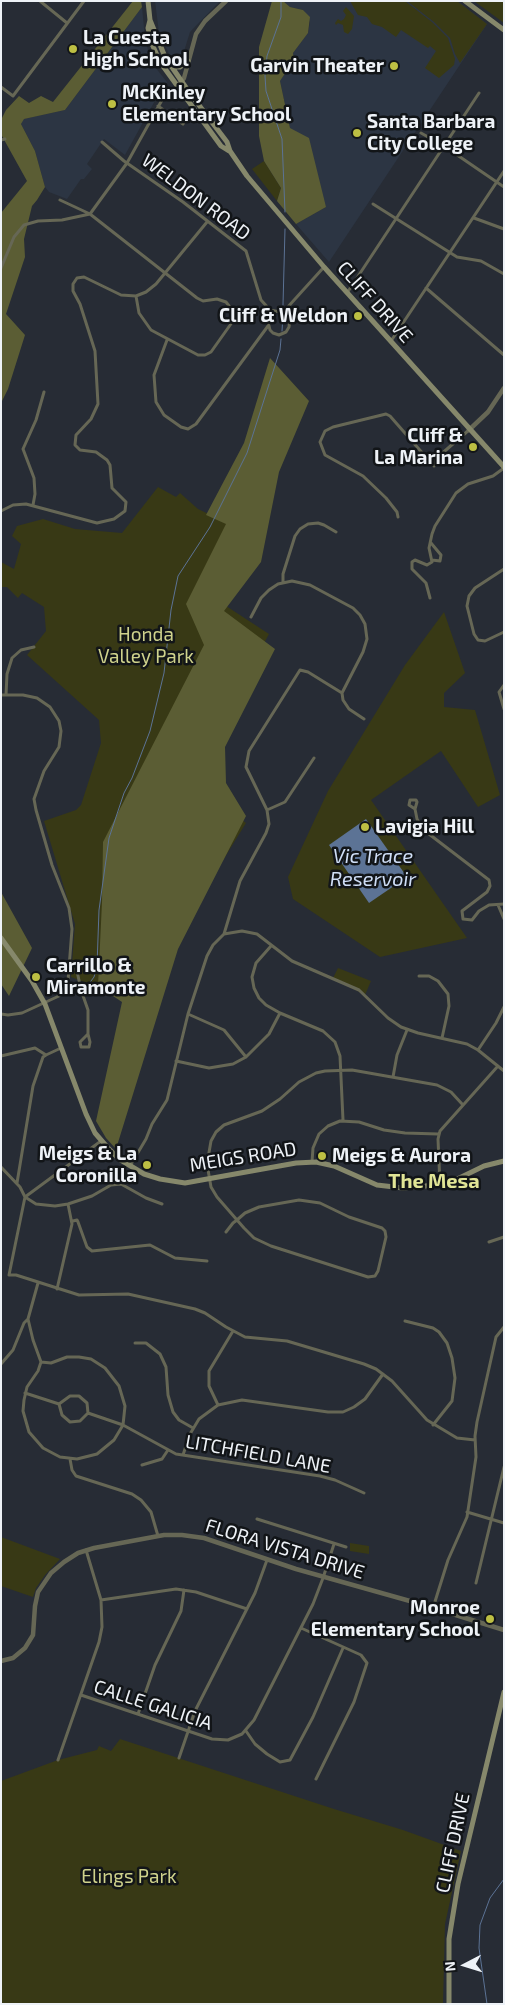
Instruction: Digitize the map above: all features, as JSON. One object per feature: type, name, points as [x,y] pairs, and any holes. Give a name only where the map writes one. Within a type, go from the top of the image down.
[{"type":"main road","name":"CLIFF DRIVE","points":[[148,1],[150,20],[148,28],[155,53],[177,87],[222,146],[230,151]]},
{"type":"main road","points":[[465,1],[504,30]]},
{"type":"main road","name":"CLIFF DRIVE","points":[[150,20],[154,26],[160,48],[182,82],[227,142],[230,151],[247,176],[324,267],[504,468]]},
{"type":"main road","points":[[172,67],[180,67],[188,61]]},
{"type":"main road","name":"MEIGS ROAD","points":[[1,938],[32,981],[45,1004],[86,1114],[101,1141],[130,1166],[144,1174],[185,1183],[296,1163],[312,1162],[334,1166],[369,1183],[385,1187],[403,1188],[440,1185],[455,1181],[484,1166],[504,1161]]},
{"type":"main road","name":"CLIFF DRIVE","points":[[449,2004],[449,1939],[458,1884],[504,1692]]},
{"type":"street","points":[[40,1],[67,23]]},
{"type":"street","points":[[1,87],[13,96],[84,1]]},
{"type":"street","points":[[1,268],[14,237],[24,225],[38,221],[62,220],[90,214],[127,163],[162,100],[182,82],[194,39],[201,26],[226,1]]},
{"type":"street","points":[[347,293],[479,93]]},
{"type":"street","points":[[158,106],[183,124],[185,121]]},
{"type":"street","points":[[421,132],[504,187]]},
{"type":"street","name":"WELDON ROAD","points":[[102,142],[127,163],[184,202],[248,254],[261,300],[268,309],[266,314],[268,326]]},
{"type":"street","points":[[390,341],[504,171]]},
{"type":"street","points":[[60,200],[90,214],[200,301],[217,299],[224,301],[232,308],[234,316],[232,323],[212,352],[198,355],[155,333],[146,325],[140,313],[136,296]]},
{"type":"street","points":[[373,204],[450,253],[461,258],[487,263],[504,274]]},
{"type":"street","points":[[474,218],[504,229]]},
{"type":"street","points":[[1,511],[18,504],[34,505],[97,523],[114,519],[126,509],[124,500],[112,488],[110,465],[107,460],[96,452],[80,450],[75,445],[76,435],[92,419],[98,404],[95,351],[73,286],[78,278],[86,277],[116,294],[136,296],[150,289],[207,222]]},
{"type":"street","points":[[268,309],[280,312],[289,306],[324,267]]},
{"type":"street","points":[[426,288],[504,355]]},
{"type":"street","points":[[168,340],[154,375],[156,402],[164,415],[181,427],[188,429],[196,424],[268,326],[275,334],[280,335],[286,332],[289,327],[291,310],[289,306]]},
{"type":"street","points":[[398,517],[397,512],[386,498],[363,476],[324,455],[320,446],[323,434],[333,426],[386,414],[390,416],[425,456],[433,458],[439,456],[488,412],[504,388]]},
{"type":"street","points":[[34,505],[36,494],[34,478],[23,449],[36,420],[44,392]]},
{"type":"street","points":[[433,458],[434,466]]},
{"type":"street","points":[[432,560],[430,542],[435,526],[456,493],[468,484],[487,479],[504,468]]},
{"type":"street","points":[[283,582],[283,574],[295,536],[300,529],[308,524],[318,523],[336,532]]},
{"type":"street","points":[[430,542],[441,555],[440,561],[432,560]]},
{"type":"street","points":[[430,598],[426,584],[412,569],[411,564],[415,560],[428,565],[432,560]]},
{"type":"street","points":[[504,569],[475,588],[469,596],[467,606],[472,628],[478,640],[485,641],[504,632]]},
{"type":"street","points":[[251,617],[265,594],[273,587],[283,582],[300,581],[348,605],[356,611],[366,629],[366,644],[342,693],[343,700],[349,709],[364,719]]},
{"type":"street","points":[[6,695],[7,674],[12,658],[20,650],[34,647]]},
{"type":"street","points":[[300,665],[301,670]]},
{"type":"street","points":[[301,670],[308,672],[342,693]]},
{"type":"street","points":[[130,1166],[167,1100],[188,1014],[209,951],[224,934],[240,881],[269,824],[267,810],[262,797],[247,773],[246,758],[298,671],[301,670]]},
{"type":"street","points":[[504,685],[499,692],[504,709]]},
{"type":"street","points":[[1,695],[31,696],[42,700],[54,711],[60,726],[59,747],[44,771],[34,799],[52,866],[71,915],[72,929],[70,967],[68,981],[64,990],[55,999],[45,1004],[15,1015],[1,1014]]},
{"type":"street","points":[[267,810],[284,802],[314,758]]},
{"type":"street","points":[[415,809],[420,826],[425,831],[489,880],[490,886],[487,892],[462,911],[464,919],[472,920],[485,907],[504,904]]},
{"type":"street","points":[[498,905],[504,919]]},
{"type":"street","points":[[224,934],[234,931],[247,931],[262,937],[292,961],[359,990],[388,1018],[407,1030],[466,1044],[478,1050],[504,1071]]},
{"type":"street","points":[[271,946],[256,963],[252,981],[259,998],[266,1005],[280,1013],[328,1034],[338,1047],[343,1120]]},
{"type":"street","points":[[70,967],[78,971],[81,990],[88,1010],[88,1034]]},
{"type":"street","points":[[418,976],[429,976],[438,981],[448,994],[449,1006],[442,1038]]},
{"type":"street","points":[[478,1050],[496,1024],[504,1007]]},
{"type":"street","points":[[176,1061],[216,1068],[227,1066],[246,1057],[272,1030],[280,1013]]},
{"type":"street","points":[[188,1014],[224,1030],[246,1057]]},
{"type":"street","points":[[393,1077],[397,1055],[407,1030]]},
{"type":"street","points":[[1,1056],[35,1048],[46,1054]]},
{"type":"street","points":[[17,1183],[33,1086],[43,1057],[62,1048]]},
{"type":"street","points":[[440,1185],[438,1134],[498,1066]]},
{"type":"street","points":[[226,1232],[237,1220],[245,1213],[259,1207],[307,1200],[320,1203],[349,1217],[382,1228],[386,1233],[377,1273],[373,1277],[265,1245],[254,1238],[237,1220],[217,1197],[211,1187],[207,1166],[209,1146],[220,1128],[229,1122],[252,1115],[271,1105],[308,1077],[325,1071],[352,1070],[442,1086],[451,1092],[463,1105]]},
{"type":"street","points":[[312,1162],[313,1148],[319,1134],[328,1126],[343,1120],[359,1122],[384,1130],[438,1134]]},
{"type":"street","points":[[101,1141],[26,1198],[9,1275],[16,1275],[57,1289],[89,1296],[121,1294],[147,1297],[199,1310],[233,1331],[249,1338],[278,1340],[296,1344],[364,1364],[383,1374],[400,1389],[433,1425],[457,1438],[475,1440]]},
{"type":"street","points":[[1,1167],[17,1183],[26,1198],[36,1204],[68,1204],[92,1196],[111,1185],[125,1185],[146,1198],[162,1204]]},
{"type":"street","points":[[57,1289],[73,1222],[68,1204]]},
{"type":"street","points":[[73,1222],[76,1220],[78,1222],[87,1247],[92,1251],[150,1245],[174,1258],[207,1261]]},
{"type":"street","points":[[489,1242],[504,1237]]},
{"type":"street","points":[[1,1364],[13,1350],[24,1323],[28,1319],[38,1283]]},
{"type":"street","points":[[28,1319],[41,1362],[41,1366],[25,1393],[23,1407],[24,1418],[32,1437],[47,1452],[60,1457],[70,1459],[85,1458],[102,1451],[114,1440],[122,1425],[125,1406],[116,1379],[105,1368],[91,1359],[67,1357],[49,1363],[41,1362]]},
{"type":"street","points":[[405,1321],[433,1328],[439,1332],[447,1343],[452,1358],[455,1378],[452,1401],[433,1425]]},
{"type":"street","points":[[433,1608],[448,1560],[467,1512],[476,1457],[477,1422],[496,1337],[504,1327]]},
{"type":"street","points":[[218,1405],[209,1386],[209,1371],[233,1331]]},
{"type":"street","points":[[135,1344],[146,1343],[160,1354],[166,1367],[168,1395],[173,1412],[179,1420],[193,1428]]},
{"type":"street","points":[[183,1455],[193,1428],[204,1414],[218,1405],[242,1400],[328,1412],[343,1412],[365,1399],[383,1374]]},
{"type":"street","points":[[25,1393],[59,1404]]},
{"type":"street","points":[[70,1396],[78,1396],[87,1403],[88,1413],[80,1421],[70,1422],[62,1415],[59,1404],[70,1396]]},
{"type":"street","name":"LITCHFIELD LANE","points":[[88,1413],[122,1425],[168,1450],[183,1455],[320,1476],[335,1480],[364,1493]]},
{"type":"street","points":[[142,1465],[162,1459],[168,1450]]},
{"type":"street","points":[[70,1459],[73,1473],[76,1476],[132,1494],[141,1500],[152,1512],[158,1536]]},
{"type":"street","points":[[476,1583],[504,1468]]},
{"type":"street","points":[[467,1512],[504,1524]]},
{"type":"street","points":[[257,1519],[346,1547]]},
{"type":"street","name":"FLORA VISTA DRIVE","points":[[1,1661],[13,1658],[25,1648],[33,1635],[37,1595],[46,1579],[57,1567],[70,1557],[86,1550],[158,1536],[182,1535],[204,1538],[324,1578],[504,1630]]},
{"type":"street","points":[[334,1544],[324,1578],[254,1720],[246,1731],[255,1744],[267,1754],[280,1762],[290,1760],[317,1709],[343,1648]]},
{"type":"street","points":[[58,1760],[101,1636],[103,1617],[101,1600],[86,1550]]},
{"type":"street","points":[[180,1758],[195,1711],[259,1584],[267,1560]]},
{"type":"street","points":[[101,1600],[168,1590],[184,1590],[247,1609]]},
{"type":"street","points":[[138,1714],[155,1665],[181,1611],[184,1590]]},
{"type":"street","points":[[300,1628],[363,1656],[367,1665],[354,1702],[316,1779]]},
{"type":"street","name":"CALLE GALICIA","points":[[81,1696],[212,1739],[232,1738],[246,1731]]},
{"type":"shaded area","points":[[155,1],[220,1],[190,32],[181,61],[178,63],[172,60],[159,33]]},
{"type":"shaded area","name":"Santa Barbara City College","points":[[283,1],[457,1],[487,24],[329,262],[296,224],[326,207],[290,128],[280,81],[294,60],[293,53],[308,33],[310,22],[303,10],[290,7]]},
{"type":"shaded area","name":"McKinley Elementary School","points":[[142,7],[145,38],[149,54],[155,67],[167,82],[166,90],[157,97],[125,155],[104,139],[87,164],[92,169],[84,179],[81,179],[67,199],[49,192],[45,187],[35,151],[21,124],[23,119],[65,110]]},
{"type":"green space","points":[[133,1],[141,1],[142,7],[65,110],[24,119],[21,124],[35,151],[45,187],[32,206],[24,239],[25,257],[6,314],[25,335],[8,389],[1,403],[1,213],[27,181],[2,136],[2,118],[6,110],[19,96],[29,103],[41,96],[53,102]]},
{"type":"green space","points":[[272,1],[283,1],[290,7],[303,10],[310,17],[308,33],[293,53],[294,60],[280,81],[290,128],[309,138],[326,207],[296,224],[277,201],[281,188],[264,161],[259,136],[259,47]]},
{"type":"green space","points":[[350,1],[405,1],[432,22],[448,38],[455,59],[454,65],[439,78],[425,68],[436,51],[430,46],[428,48],[401,30],[396,37],[382,27],[372,24],[367,17],[358,15]]},
{"type":"green space","points":[[407,1],[457,1],[487,24],[460,63],[450,38],[434,22]]},
{"type":"green space","points":[[474,1],[504,1],[504,23]]},
{"type":"green space","points":[[346,7],[354,16],[352,29],[348,34],[344,32],[343,25],[338,23],[336,25],[335,23],[338,19],[341,21],[344,19],[346,15],[343,11]]},
{"type":"green space","points":[[264,161],[281,188],[277,201],[252,169]]},
{"type":"green space","points":[[270,358],[309,401],[279,472],[261,562],[224,611],[275,649],[225,747],[226,783],[246,816],[178,949],[116,1149],[106,1138],[96,1121],[122,1002],[98,986],[103,842],[204,645],[186,604],[226,524],[206,515],[244,443]]},
{"type":"green space","name":"Honda Valley Park","points":[[239,471],[220,602],[269,634],[191,778],[246,823],[135,1002],[71,977],[75,924],[44,821],[76,810],[81,805],[101,743],[99,720],[27,655],[46,631],[44,607],[22,593],[18,598],[7,587],[1,587],[1,562],[14,569],[21,544],[12,536],[17,526],[43,519],[75,529],[122,533],[158,487],[176,497],[180,493],[198,509],[215,517]]},
{"type":"green space","points":[[444,612],[465,673],[444,693],[444,707],[475,710],[500,795],[478,807],[441,751],[371,800],[467,938],[380,957],[293,899],[288,877],[328,791],[405,665]]},
{"type":"green space","points":[[1,892],[32,948],[9,996],[1,984]]},
{"type":"green space","points":[[338,968],[371,981],[365,995],[333,978]]},
{"type":"green space","points":[[1,1537],[60,1559],[45,1575],[36,1588],[33,1597],[1,1586]]},
{"type":"green space","points":[[350,1543],[369,1546],[369,1554],[350,1551]]},
{"type":"green space","name":"Elings Park","points":[[120,1739],[403,1830],[461,1851],[445,1924],[443,2004],[1,2004],[1,1781],[58,1760],[97,1750],[99,1746],[111,1751]]},
{"type":"water","name":"Vic Trace Reservoir","points":[[366,819],[407,877],[369,903],[329,845]]},
{"type":"waterway","points":[[281,1],[281,17],[267,56],[265,76],[266,91],[282,139],[285,212]]},
{"type":"waterway","points":[[283,305],[285,229]]},
{"type":"waterway","points":[[282,331],[283,315]]},
{"type":"waterway","points":[[85,989],[94,977],[97,966],[99,910],[109,838],[124,793],[132,778],[150,731],[164,673],[171,610],[178,576],[210,527],[247,453],[280,350],[281,339]]},
{"type":"waterway","points":[[487,2004],[479,1948],[480,1925],[490,1898],[504,1879]]},
{"type":"place","name":"La Cuesta High School","points":[[73,49]]},
{"type":"place","name":"Garvin Theater","points":[[394,66]]},
{"type":"place","name":"McKinley Elementary School","points":[[112,104]]},
{"type":"place","name":"Santa Barbara City College","points":[[357,133]]},
{"type":"place","name":"Cliff & Weldon","points":[[358,316]]},
{"type":"place","name":"Cliff & La Marina","points":[[473,447]]},
{"type":"place","name":"Lavigia Hill","points":[[365,827]]},
{"type":"place","name":"Carrillo & Miramonte","points":[[36,977]]},
{"type":"place","name":"Meigs & Aurora","points":[[322,1156]]},
{"type":"place","name":"Meigs & La Coronilla","points":[[147,1165]]},
{"type":"place","name":"Monroe Elementary School","points":[[490,1619]]},
{"type":"district","name":"The Mesa","points":[[434,1181]]}]
